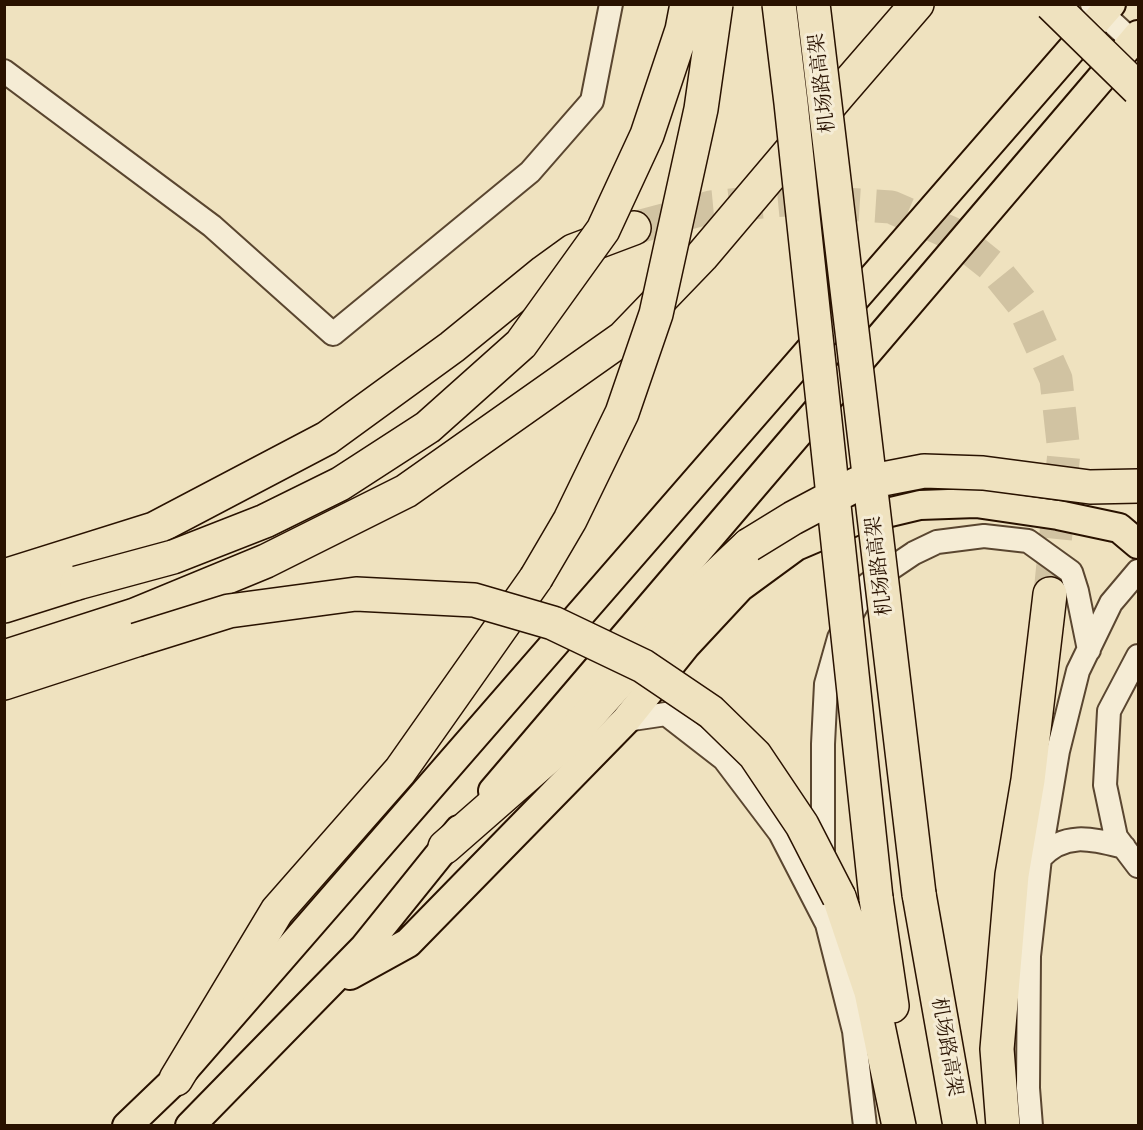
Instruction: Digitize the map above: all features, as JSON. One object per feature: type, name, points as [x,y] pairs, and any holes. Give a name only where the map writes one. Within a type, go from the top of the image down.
[{"type":"highway","points":[[4,606],[173,557],[265,521],[340,484],[428,427],[521,344],[603,230],[647,135],[682,30],[687,4]]},
{"type":"highway","points":[[176,1079],[278,911],[400,771],[536,578],[570,520],[622,413],[656,314],[701,109],[716,4]]},
{"type":"highway","name":"机场路高架","points":[[779,4],[876,898],[910,1125]]},
{"type":"highway","name":"机场路高架","points":[[813,4],[919,894],[960,1125]]},
{"type":"highway","points":[[4,657],[135,615],[255,566],[406,491],[623,338],[702,256],[917,4]]},
{"type":"highway","points":[[1051,4],[1138,89]]},
{"type":"highway","points":[[4,576],[154,529],[327,438],[452,347],[573,251],[634,228]]},
{"type":"highway","points":[[444,847],[565,742],[692,600],[749,545],[793,518],[857,484],[924,471],[983,473],[1090,487],[1138,486]]},
{"type":"highway","points":[[4,683],[229,611],[356,594],[474,600],[553,623],[643,666],[711,712],[755,755],[802,825],[833,910],[871,992],[899,1125]]},
{"type":"highway","points":[[1003,1125],[997,1049],[1012,875],[1028,780],[1050,594]]},
{"type":"main road","points":[[127,1125],[176,1079],[1102,8]]},
{"type":"main road","points":[[190,1125],[364,948],[444,847],[1137,41]]},
{"type":"main road","points":[[327,987],[408,943],[626,720],[686,645],[740,587],[796,546],[857,520],[920,505],[976,503],[1058,515],[1119,528],[1138,544]]},
{"type":"street","points":[[4,71],[212,226],[333,334],[530,172],[592,101],[611,4]]},
{"type":"street","points":[[1102,8],[1137,41]]},
{"type":"street","points":[[865,1125],[854,1031],[833,910],[823,890],[823,744],[826,684],[839,638],[868,584],[914,553],[937,542],[984,536],[1028,541],[1071,572],[1089,650]]},
{"type":"street","points":[[1032,1125],[1028,1088],[1029,956],[1040,858],[1058,751],[1078,671],[1111,603],[1138,571]]},
{"type":"street","points":[[1138,656],[1109,711],[1105,784],[1116,837],[1138,866]]},
{"type":"street","points":[[626,720],[666,714],[724,759],[780,833],[833,910]]},
{"type":"street","points":[[1040,858],[1051,846],[1070,840],[1092,838],[1124,846]]},
{"type":"tunnel","points":[[634,228],[711,207],[783,200],[891,207],[951,233],[992,266],[1022,303],[1056,379],[1064,452],[1050,594]]}]
